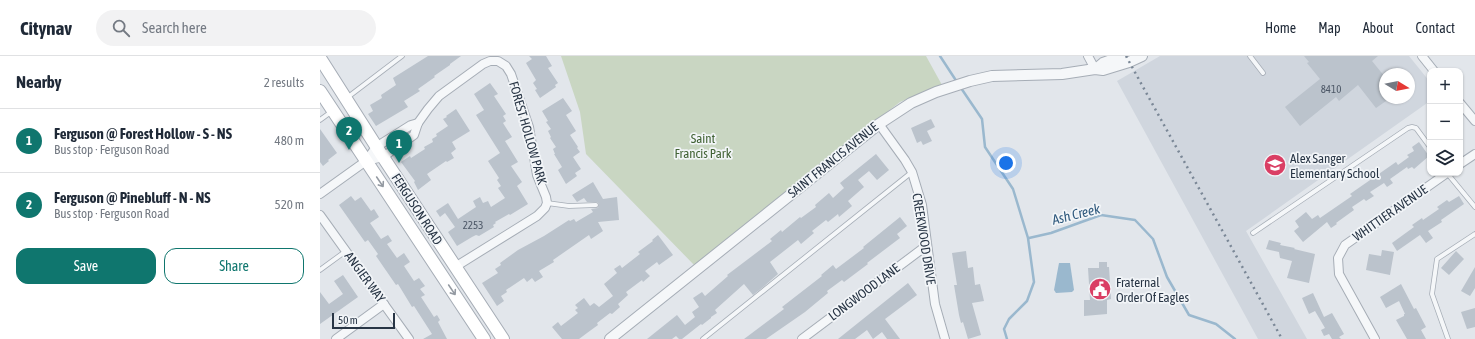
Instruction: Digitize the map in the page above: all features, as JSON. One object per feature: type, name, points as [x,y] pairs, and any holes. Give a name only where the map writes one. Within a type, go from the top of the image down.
[{"type":"main road","name":"FERGUSON ROAD","points":[[320,58],[503,339]]},
{"type":"main road","name":"FERGUSON ROAD","points":[[320,91],[484,339]]},
{"type":"street","points":[[1088,56],[1095,69]]},
{"type":"street","name":"SAINT FRANCIS AVENUE","points":[[1095,69],[1103,63],[1122,56]]},
{"type":"street","name":"SAINT FRANCIS AVENUE","points":[[610,339],[879,124],[895,112],[911,103],[936,92],[970,81],[992,76],[1062,74],[1095,69],[1103,70],[1130,62],[1142,56]]},
{"type":"street","points":[[1422,56],[1432,68]]},
{"type":"street","name":"FOREST HOLLOW PARK","points":[[320,194],[380,152],[414,135],[418,124],[439,96],[484,64],[500,59],[511,74],[529,127],[535,167],[547,203]]},
{"type":"street","points":[[1461,104],[1475,121]]},
{"type":"street","name":"FOREST HOLLOW PARK","points":[[380,152],[411,125],[418,124]]},
{"type":"street","name":"CREEKWOOD DRIVE","points":[[879,124],[912,172],[922,205],[926,246],[935,304],[945,339]]},
{"type":"street","points":[[1463,162],[1475,154]]},
{"type":"street","name":"WHITTIER AVENUE","points":[[1374,339],[1339,274],[1338,258],[1345,246],[1443,176]]},
{"type":"street","points":[[456,267],[537,216],[545,208],[547,203]]},
{"type":"street","name":"ANGIER WAY","points":[[320,215],[409,339]]},
{"type":"street","name":"LONGWOOD LANE","points":[[802,339],[926,246]]},
{"type":"street","points":[[341,338],[384,304]]},
{"type":"lane","points":[[346,98],[402,56]]},
{"type":"lane","points":[[1250,56],[1263,73]]},
{"type":"lane","points":[[320,120],[333,110]]},
{"type":"lane","points":[[1253,233],[1408,128],[1416,128],[1427,143]]},
{"type":"lane","points":[[703,339],[912,172]]},
{"type":"lane","points":[[1449,176],[1475,207]]},
{"type":"lane","points":[[547,203],[569,206],[596,205]]},
{"type":"lane","points":[[1448,339],[1432,294],[1437,259],[1475,234]]},
{"type":"lane","points":[[320,270],[346,251]]},
{"type":"shaded area","name":"Alex Sanger Elementary School","points":[[1160,56],[1409,56],[1427,78],[1427,103],[1246,231],[1307,339],[1258,339],[1117,81]]},
{"type":"green space","name":"Saint Francis Park","points":[[561,56],[926,56],[942,85],[900,102],[848,142],[696,267],[586,154],[580,112]]},
{"type":"water","points":[[1059,263],[1070,263],[1074,290],[1072,292],[1056,293],[1054,290]]},
{"type":"building","points":[[428,56],[461,56],[418,89],[420,91],[404,101],[408,107],[376,126],[368,114],[373,111],[370,105],[382,98],[381,95],[396,85],[393,78]]},
{"type":"building","points":[[529,56],[546,56],[552,66],[548,68],[558,83],[555,85],[556,87],[540,98],[533,83],[536,80],[526,63],[532,59]]},
{"type":"building","points":[[1304,56],[1378,56],[1372,61],[1379,70],[1379,104],[1382,104],[1376,108],[1358,85],[1339,101],[1336,97],[1300,126],[1285,107],[1320,79],[1307,63],[1309,62]]},
{"type":"building","points":[[490,83],[498,94],[494,96],[506,114],[503,116],[506,121],[503,123],[512,137],[505,141],[518,162],[511,166],[522,182],[517,186],[528,204],[495,222],[496,223],[493,225],[494,227],[479,236],[476,235],[457,246],[448,232],[455,227],[445,213],[440,217],[436,211],[448,203],[458,219],[476,207],[473,201],[480,197],[483,203],[488,201],[491,207],[505,198],[498,188],[501,186],[497,180],[499,178],[488,161],[500,153],[476,115],[484,110],[474,94]]},
{"type":"building","points":[[563,98],[572,111],[566,115],[576,131],[570,135],[580,152],[573,157],[581,169],[575,173],[577,176],[566,184],[558,170],[562,167],[554,154],[553,149],[556,147],[550,138],[551,137],[548,131],[551,129],[546,122],[548,121],[542,111]]},
{"type":"building","points":[[456,109],[470,131],[452,142],[456,149],[451,153],[454,158],[447,162],[446,161],[427,174],[431,180],[418,190],[414,182],[415,181],[401,162],[410,156],[411,158],[425,149],[424,147],[433,142],[432,139],[437,136],[436,134],[448,126],[443,119]]},
{"type":"building","points":[[931,119],[935,127],[927,131],[932,141],[923,145],[921,141],[917,143],[911,128]]},
{"type":"building","points":[[320,129],[337,153],[323,166],[320,162]]},
{"type":"building","points":[[1419,142],[1427,153],[1427,158],[1414,169],[1412,167],[1408,169],[1407,167],[1390,179],[1393,183],[1387,187],[1384,183],[1370,192],[1374,196],[1366,201],[1364,199],[1352,207],[1354,210],[1336,223],[1337,224],[1331,228],[1327,222],[1303,242],[1294,231],[1299,227],[1295,221],[1306,212],[1312,219],[1318,215],[1320,218],[1352,196],[1350,194],[1396,162],[1398,165],[1409,157],[1407,155],[1414,151],[1412,147]]},
{"type":"building","points":[[876,154],[889,170],[877,180],[869,171],[858,180],[864,187],[848,201],[852,206],[839,217],[838,214],[828,222],[826,220],[812,231],[814,233],[801,244],[798,240],[770,262],[778,274],[762,288],[753,295],[744,284],[715,310],[717,313],[682,339],[679,339],[676,336],[672,339],[647,339],[677,315],[685,325],[695,317],[692,312],[699,307],[693,298],[702,292],[705,296],[728,276],[727,275],[772,241],[770,239],[781,230],[782,232],[800,217],[801,218],[816,207],[815,205],[829,193],[833,198],[844,188],[840,183]]},
{"type":"building","points":[[593,182],[603,199],[617,197],[619,220],[598,222],[603,231],[591,239],[589,235],[553,260],[554,262],[539,271],[543,277],[535,282],[532,278],[527,282],[524,278],[506,290],[507,292],[501,296],[504,301],[497,306],[482,283],[498,273],[495,269],[501,265],[500,263],[518,250],[569,220],[574,219],[576,222],[593,212],[591,209],[598,208],[599,204],[597,202],[587,202],[584,198],[577,202],[572,195]]},
{"type":"building","points":[[351,196],[355,201],[361,197],[371,211],[374,209],[379,217],[370,223],[381,239],[388,235],[392,241],[387,244],[397,258],[404,253],[410,262],[404,266],[414,281],[419,278],[425,286],[420,289],[425,295],[421,297],[434,317],[437,315],[440,320],[438,322],[447,339],[423,339],[432,334],[414,306],[412,307],[398,284],[396,285],[376,256],[378,254],[368,240],[365,242],[339,205]]},
{"type":"building","points":[[1459,196],[1464,204],[1441,220],[1442,222],[1428,231],[1433,238],[1426,243],[1420,235],[1397,251],[1392,243],[1414,227],[1412,225],[1422,218],[1423,220],[1439,209],[1437,207],[1447,200],[1449,202]]},
{"type":"building","points":[[900,217],[907,226],[897,234],[900,238],[867,263],[868,264],[844,282],[842,280],[827,291],[828,293],[805,312],[766,339],[744,339],[784,309],[782,307],[822,276],[821,275],[833,265],[836,269],[864,248],[863,247]]},
{"type":"building","points":[[658,235],[673,255],[659,265],[657,262],[645,271],[650,276],[626,292],[628,295],[618,304],[620,307],[597,323],[598,325],[579,339],[562,339],[552,327],[558,322],[561,326],[578,313],[575,310],[578,308],[575,305],[584,298],[590,306],[594,303],[599,307],[613,296],[604,284],[617,273],[614,269],[620,265],[622,268],[640,254],[638,252],[653,241],[652,240]]},
{"type":"building","points":[[1269,240],[1281,243],[1280,245],[1315,254],[1309,283],[1287,278],[1292,261],[1280,258],[1279,252],[1266,249]]},
{"type":"building","points":[[1382,250],[1394,252],[1390,275],[1366,270],[1369,254],[1381,256]]},
{"type":"building","points":[[966,251],[968,268],[973,267],[975,285],[980,284],[984,301],[972,303],[981,335],[968,339],[963,322],[961,323],[959,315],[954,285],[957,285],[952,253]]},
{"type":"building","points":[[1456,251],[1464,259],[1449,275],[1441,268]]},
{"type":"building","name":"Fraternal Order Of Eagles","points":[[1099,262],[1107,262],[1107,267],[1109,267],[1111,299],[1107,300],[1107,314],[1084,316],[1084,300],[1090,300],[1088,268],[1099,268]]},
{"type":"building","points":[[1475,267],[1475,288],[1470,296],[1461,291]]},
{"type":"building","points":[[343,275],[358,297],[320,324],[320,292],[329,304],[343,294],[334,281]]},
{"type":"building","points":[[908,283],[917,295],[885,319],[900,339],[887,339],[882,332],[873,339],[867,330],[855,339],[838,339]]},
{"type":"building","points":[[1401,284],[1414,309],[1416,308],[1426,327],[1421,330],[1426,339],[1407,339],[1396,320],[1405,314],[1399,301],[1386,308],[1380,297]]},
{"type":"building","points":[[1313,293],[1324,317],[1332,313],[1344,334],[1339,337],[1341,339],[1332,339],[1329,334],[1324,336],[1321,330],[1325,328],[1315,311],[1309,314],[1302,298]]},
{"type":"building","points":[[1475,308],[1475,327],[1467,329],[1461,312]]},
{"type":"waterway","points":[[940,56],[957,82]]},
{"type":"waterway","points":[[961,88],[982,119],[985,147],[1013,189],[1028,238],[1034,282],[1027,301],[1009,319],[1004,329],[1007,339]]},
{"type":"waterway","name":"Ash Creek","points":[[1029,238],[1051,233],[1101,215],[1135,220],[1153,239],[1167,277],[1189,315],[1216,324],[1235,339]]},
{"type":"railway","points":[[1126,56],[1282,339]]},
{"type":"place","name":"Ferguson @ Pinebluff - N - NS","points":[[349,150]]},
{"type":"place","name":"Ferguson @ Forest Hollow - S - NS","points":[[399,163]]},
{"type":"place","name":"Alex Sanger Elementary School","points":[[1275,165]]},
{"type":"place","name":"Fraternal Order Of Eagles","points":[[1100,289]]}]
